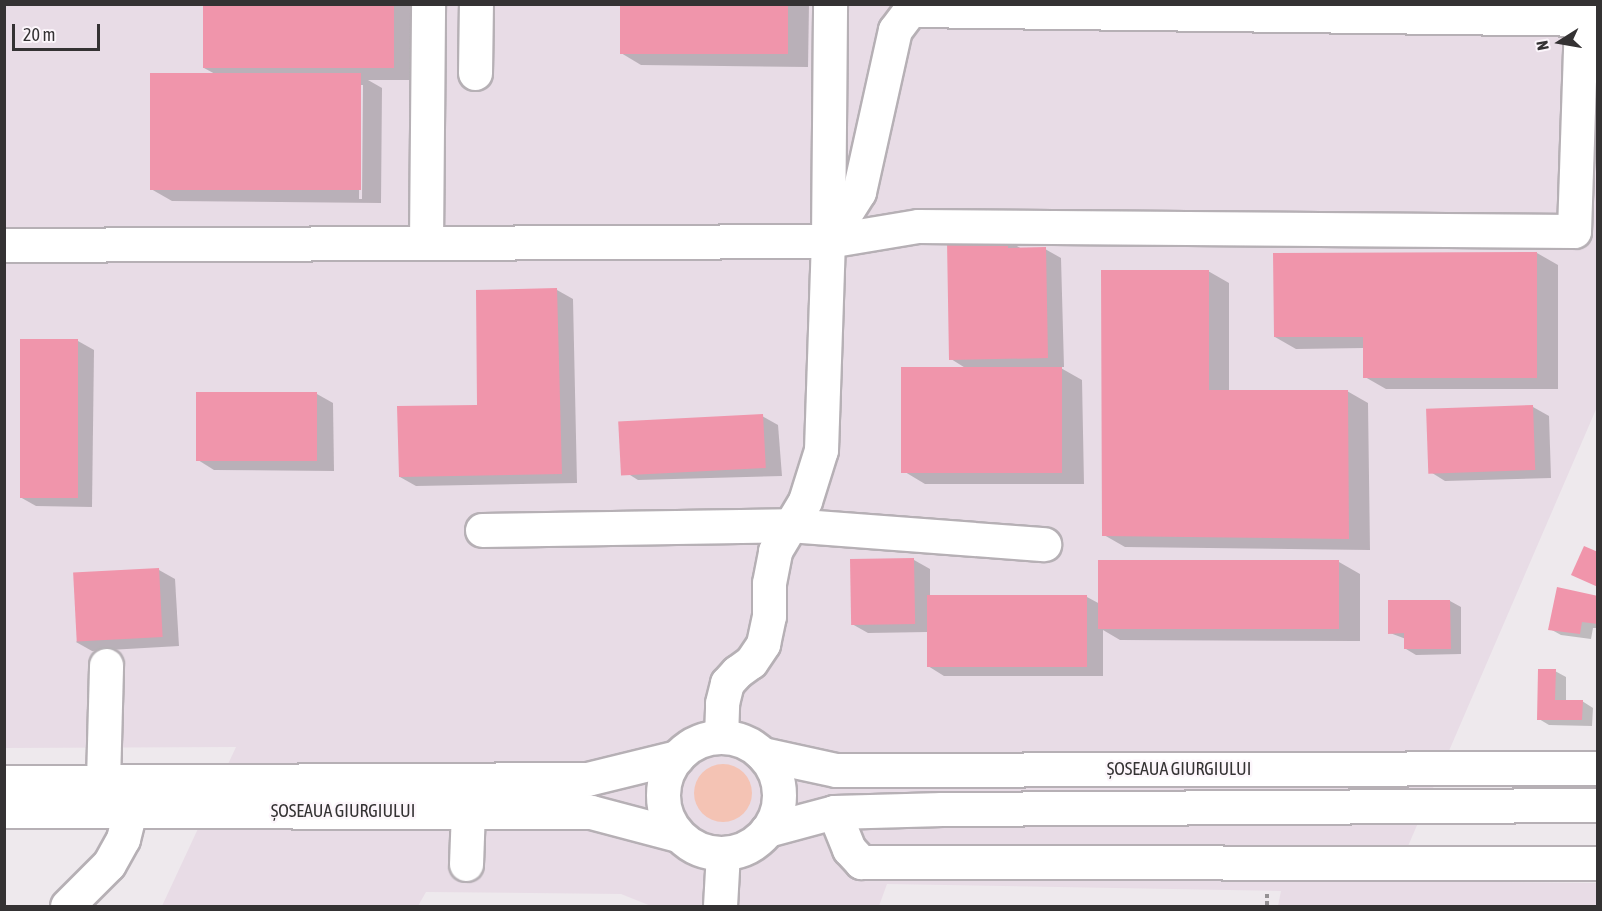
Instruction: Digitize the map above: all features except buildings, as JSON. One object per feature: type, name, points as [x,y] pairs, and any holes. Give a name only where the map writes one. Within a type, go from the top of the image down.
[{"type":"main road","points":[[426,243],[428,4]]},
{"type":"main road","points":[[475,73],[476,4]]},
{"type":"main road","points":[[720,737],[722,703],[727,683],[751,662],[763,644],[769,616],[769,583],[775,551],[805,501],[821,450],[828,241],[830,4]]},
{"type":"main road","points":[[4,245],[828,241],[918,226],[1574,231],[1589,19],[910,10],[895,30],[860,192],[828,241]]},
{"type":"main road","points":[[482,530],[789,525],[1044,544]]},
{"type":"main road","points":[[103,782],[106,665]]},
{"type":"main road","name":"ȘOSEAUA GIURGIULUI","points":[[4,782],[587,779],[677,757],[697,742],[720,737],[743,741],[762,754],[836,770],[1598,768]]},
{"type":"main road","points":[[720,906],[723,853],[750,845],[767,830],[775,816],[778,799],[775,775],[762,754]]},
{"type":"main road","points":[[677,757],[667,772],[663,788],[663,805],[678,835]]},
{"type":"main road","points":[[767,830],[834,812],[942,809],[1598,805]]},
{"type":"main road","points":[[466,864],[468,810]]},
{"type":"main road","name":"ȘOSEAUA GIURGIULUI","points":[[4,811],[591,812],[678,835],[697,848],[723,853]]},
{"type":"main road","points":[[67,906],[110,864],[123,839],[130,811]]},
{"type":"main road","points":[[834,812],[849,849],[861,862],[1598,863]]},
{"type":"shaded area","points":[[4,5],[1597,5],[1597,407],[1393,881],[1597,883],[1597,906],[1278,906],[1281,891],[887,884],[879,906],[651,906],[621,894],[426,892],[418,906],[162,906],[236,747],[5,748]]},
{"type":"shaded area","points":[[723,764],[739,769],[747,777],[752,793],[747,809],[739,817],[723,822],[707,817],[699,809],[694,793],[699,777],[707,769]]}]
